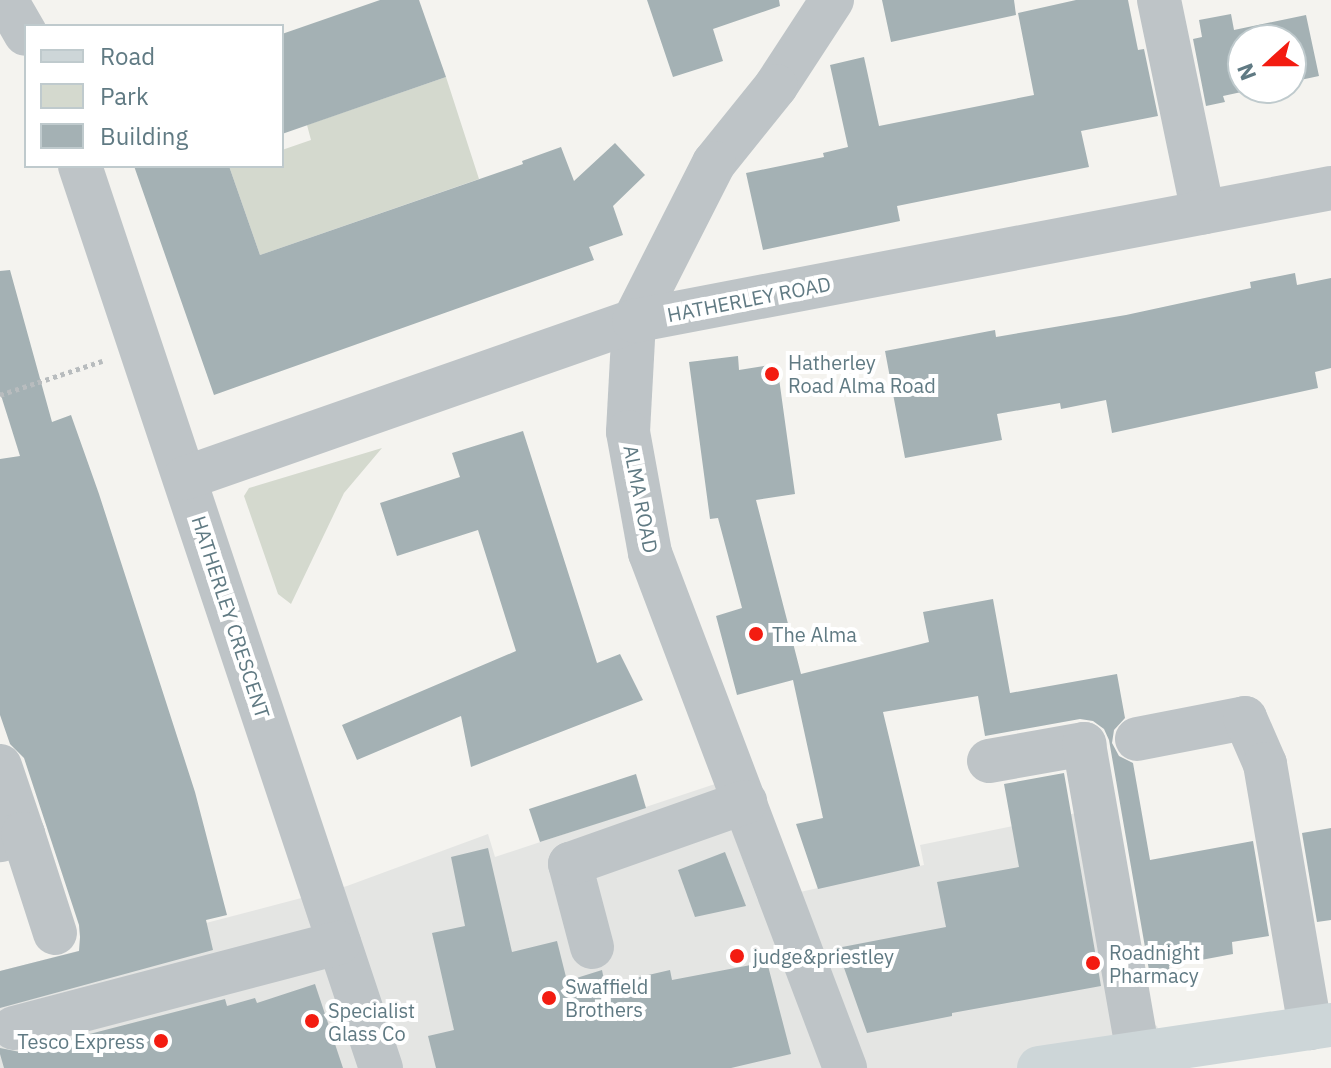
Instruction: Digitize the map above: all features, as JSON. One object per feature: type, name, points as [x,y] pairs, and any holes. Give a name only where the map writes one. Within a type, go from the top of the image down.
[{"type":"main road","points":[[1039,1068],[1138,1052],[1194,1056],[1320,1026]]},
{"type":"street","points":[[6,0],[24,31]]},
{"type":"street","name":"ALMA ROAD","points":[[832,0],[776,86],[714,163],[634,321],[628,432],[650,553],[845,1068]]},
{"type":"street","points":[[1159,0],[1203,212]]},
{"type":"street","name":"HATHERLEY CRESCENT","points":[[81,168],[381,1068]]},
{"type":"street","name":"HATHERLEY ROAD","points":[[185,478],[634,321],[1331,188]]},
{"type":"street","points":[[1137,739],[1245,718],[1265,764],[1320,1026]]},
{"type":"street","points":[[989,761],[1084,744],[1138,1052]]},
{"type":"street","points":[[0,766],[11,837],[55,933]]},
{"type":"street","points":[[592,947],[570,864],[745,802]]},
{"type":"street","points":[[14,1028],[339,943]]},
{"type":"path","points":[[0,395],[141,349]]},
{"type":"shaded area","points":[[715,784],[758,901],[924,865],[920,845],[1096,809],[1133,1015],[1157,1026],[1172,1068],[0,1068],[0,971],[347,886],[488,834],[495,857]]},
{"type":"green space","points":[[446,77],[479,179],[260,255],[230,168],[284,168],[284,149],[311,140],[307,125]]},
{"type":"green space","points":[[382,448],[344,493],[291,604],[278,594],[244,496],[249,488]]},
{"type":"building","points":[[380,0],[419,0],[446,77],[284,133],[284,33]]},
{"type":"building","points":[[647,0],[779,0],[780,6],[713,29],[723,61],[673,77]]},
{"type":"building","points":[[882,0],[1014,0],[1016,15],[891,42]]},
{"type":"building","points":[[1076,0],[1128,0],[1138,50],[1144,49],[1158,116],[1081,131],[1089,167],[897,206],[900,221],[763,250],[746,173],[824,157],[823,153],[848,147],[830,65],[864,57],[879,126],[1034,95],[1018,13]]},
{"type":"building","points":[[1231,14],[1233,24],[1227,24],[1225,102],[1206,106],[1193,39],[1202,37],[1199,20]]},
{"type":"building","points":[[1306,15],[1319,76],[1307,79],[1307,24],[1263,24]]},
{"type":"building","points":[[615,143],[645,175],[613,206],[623,235],[589,247],[594,260],[214,395],[135,168],[230,168],[260,255],[523,164],[522,161],[561,147],[574,181]]},
{"type":"building","points":[[10,270],[52,422],[71,415],[99,494],[195,792],[227,915],[206,920],[213,950],[0,1008],[0,971],[79,951],[80,937],[79,925],[24,758],[10,744],[0,715],[0,459],[20,456],[0,392],[0,271]]},
{"type":"building","points":[[1295,273],[1297,285],[1331,278],[1331,368],[1315,372],[1318,388],[1112,433],[1106,400],[1061,409],[1060,403],[997,414],[1002,440],[905,458],[885,351],[995,330],[996,337],[1126,315],[1251,288],[1250,282]]},
{"type":"building","points":[[738,356],[739,370],[777,364],[795,494],[756,500],[801,674],[929,642],[923,612],[993,599],[1010,693],[1117,674],[1125,718],[1114,730],[1112,743],[1119,756],[1133,763],[1150,860],[1253,841],[1269,936],[1232,942],[1233,954],[1169,966],[1170,973],[1150,976],[1109,740],[1104,729],[1093,721],[1080,719],[985,736],[978,696],[883,712],[920,866],[818,889],[796,824],[823,818],[793,680],[737,695],[716,616],[742,608],[718,518],[710,519],[689,362]]},
{"type":"building","points":[[523,431],[597,663],[620,654],[643,700],[471,767],[461,716],[357,760],[342,725],[516,651],[478,530],[397,556],[380,503],[460,477],[452,453]]},
{"type":"building","points":[[1064,773],[1101,986],[952,1013],[952,1016],[867,1033],[837,948],[946,927],[937,882],[1019,867],[1004,784]]},
{"type":"building","points":[[636,774],[646,808],[540,842],[529,809]]},
{"type":"building","points":[[1331,828],[1331,920],[1317,922],[1302,833]]},
{"type":"building","points":[[488,848],[512,952],[557,941],[567,981],[602,970],[605,985],[670,970],[672,980],[767,962],[791,1054],[731,1068],[436,1068],[428,1036],[454,1030],[432,933],[465,926],[451,857]]},
{"type":"building","points":[[725,852],[746,906],[695,917],[678,870]]},
{"type":"building","points":[[315,984],[343,1068],[4,1068],[0,1054],[0,1048],[20,1052],[225,999],[227,1006],[255,998],[257,1003]]},
{"type":"place","name":"Hatherley Road Alma Road","points":[[772,374]]},
{"type":"place","name":"The Alma","points":[[756,634]]},
{"type":"place","name":"judge&priestley","points":[[737,956]]},
{"type":"place","name":"Roadnight Pharmacy","points":[[1093,963]]},
{"type":"place","name":"Swaffield Brothers","points":[[549,998]]},
{"type":"place","name":"Specialist Glass Co","points":[[312,1021]]},
{"type":"place","name":"Tesco Express","points":[[161,1041]]}]
